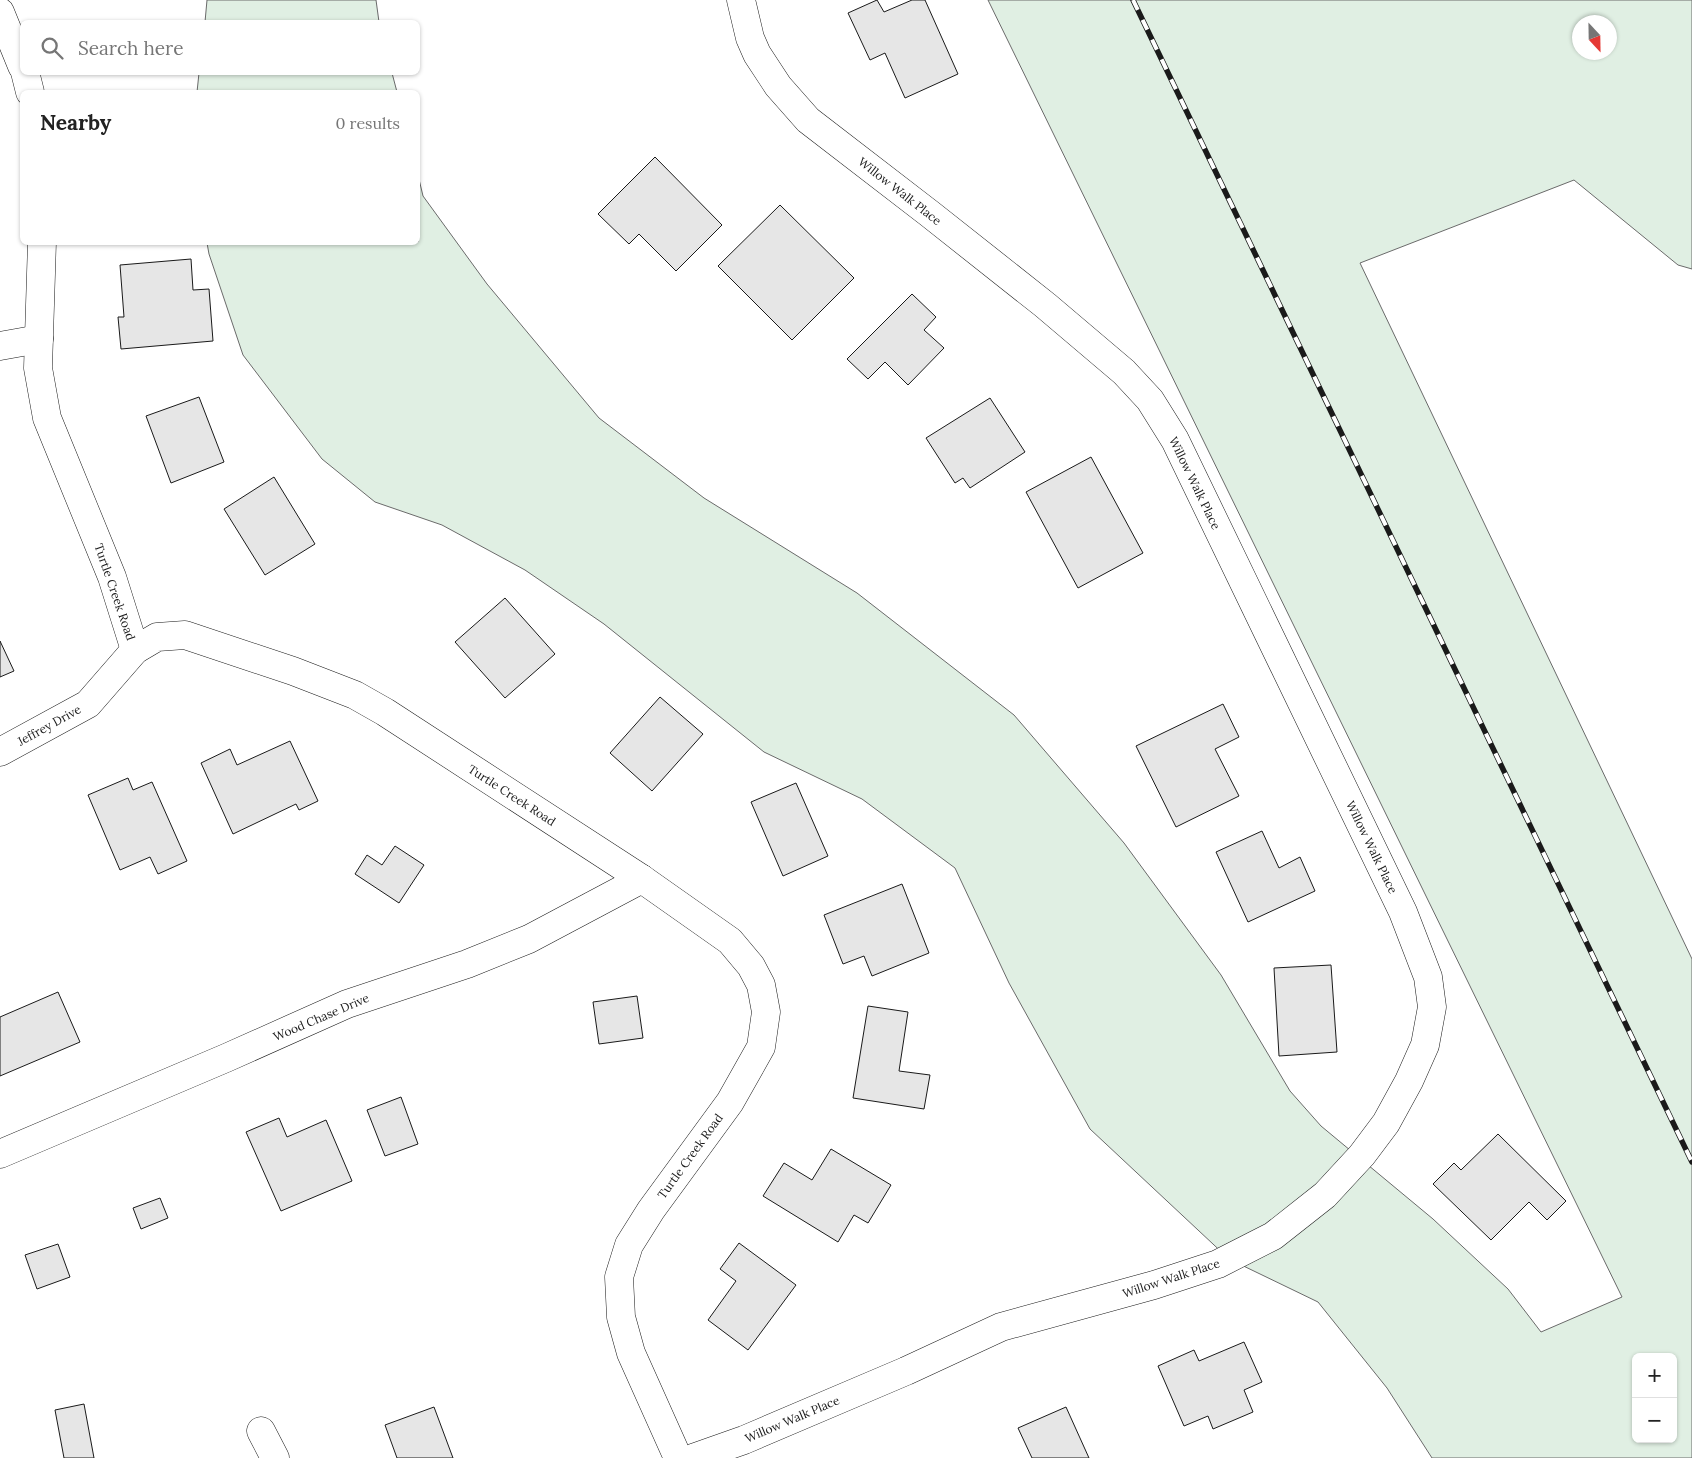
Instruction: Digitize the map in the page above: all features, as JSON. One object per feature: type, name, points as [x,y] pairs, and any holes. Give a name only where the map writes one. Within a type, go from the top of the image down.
[{"type":"street","name":"Willow Walk Place","points":[[693,1458],[771,1428],[906,1371],[1002,1327],[1154,1285],[1218,1264],[1273,1236],[1325,1195],[1362,1155],[1386,1124],[1410,1081],[1426,1045],[1432,1007],[1428,977],[1403,912],[1175,440],[1150,400],[1124,372],[1045,305],[808,120],[778,86],[757,54],[750,38],[741,0]]},
{"type":"street","points":[[0,12],[20,61]]},
{"type":"street","points":[[26,75],[30,90]]},
{"type":"street","name":"Turtle Creek Road","points":[[42,245],[38,368],[47,418],[112,577],[135,650],[157,637],[185,635],[293,671],[355,695],[385,712],[642,879],[730,941],[751,966],[761,984],[766,1012],[761,1047],[730,1102],[651,1210],[630,1245],[619,1276],[621,1317],[630,1353],[678,1458]]},
{"type":"street","points":[[0,346],[39,339]]},
{"type":"street","name":"Jeffrey Drive","points":[[0,752],[88,704],[135,650]]},
{"type":"street","name":"Wood Chase Drive","points":[[0,1154],[226,1058],[347,1004],[467,964],[529,939],[642,879]]},
{"type":"street","points":[[261,1431],[275,1458]]},
{"type":"green space","points":[[207,0],[376,0],[379,20],[205,20]]},
{"type":"green space","points":[[988,0],[1692,0],[1692,269],[1678,265],[1574,180],[1360,263],[1692,959],[1692,1458],[1432,1458],[1387,1388],[1318,1302],[1229,1259],[1090,1129],[1009,983],[955,868],[862,799],[764,752],[604,624],[525,570],[442,525],[375,502],[322,459],[243,355],[207,245],[420,245],[420,183],[423,196],[487,284],[599,418],[704,498],[857,593],[1014,715],[1124,843],[1221,975],[1290,1091],[1321,1126],[1433,1219],[1508,1289],[1541,1332],[1622,1297]]},
{"type":"green space","points":[[199,75],[393,75],[396,90],[197,90]]},
{"type":"building","points":[[877,0],[884,12],[912,0],[925,0],[958,74],[905,98],[885,53],[870,60],[848,13]]},
{"type":"building","points":[[655,157],[722,225],[676,271],[639,234],[629,244],[598,214]]},
{"type":"building","points":[[780,205],[854,278],[792,340],[718,266]]},
{"type":"building","points":[[191,259],[193,290],[209,289],[213,341],[121,349],[118,317],[124,317],[120,265]]},
{"type":"building","points":[[912,294],[936,317],[924,330],[944,348],[908,385],[885,362],[868,379],[847,359]]},
{"type":"building","points":[[199,397],[224,462],[171,483],[146,416]]},
{"type":"building","points":[[990,398],[1025,452],[970,488],[963,478],[955,483],[926,438]]},
{"type":"building","points":[[1091,457],[1143,553],[1078,588],[1026,492]]},
{"type":"building","points":[[274,477],[315,544],[265,575],[224,509]]},
{"type":"building","points":[[505,598],[555,654],[505,698],[455,642]]},
{"type":"building","points":[[0,641],[14,671],[0,677]]},
{"type":"building","points":[[660,697],[703,734],[652,791],[610,753]]},
{"type":"building","points":[[1223,704],[1239,737],[1215,749],[1239,796],[1176,827],[1136,746]]},
{"type":"building","points":[[290,741],[318,801],[299,810],[296,804],[233,834],[201,763],[230,749],[237,765]]},
{"type":"building","points":[[128,778],[133,790],[152,782],[187,861],[158,874],[150,857],[120,870],[88,795]]},
{"type":"building","points":[[796,783],[828,856],[783,876],[751,802]]},
{"type":"building","points":[[1262,831],[1279,868],[1300,857],[1315,891],[1248,922],[1216,852]]},
{"type":"building","points":[[395,846],[424,865],[399,903],[355,874],[367,855],[382,865]]},
{"type":"building","points":[[902,884],[929,953],[872,976],[864,956],[843,964],[824,915]]},
{"type":"building","points":[[1331,965],[1337,1052],[1279,1056],[1274,968]]},
{"type":"building","points":[[58,992],[80,1042],[0,1076],[0,1017]]},
{"type":"building","points":[[637,996],[643,1038],[599,1044],[593,1002]]},
{"type":"building","points":[[868,1006],[908,1012],[899,1071],[930,1075],[924,1109],[853,1098]]},
{"type":"building","points":[[401,1097],[418,1144],[385,1156],[367,1110]]},
{"type":"building","points":[[279,1118],[287,1137],[326,1120],[352,1181],[281,1211],[246,1132]]},
{"type":"building","points":[[1498,1134],[1566,1201],[1547,1220],[1529,1202],[1491,1240],[1433,1184],[1454,1163],[1461,1170]]},
{"type":"building","points":[[831,1149],[891,1185],[868,1223],[854,1215],[838,1242],[763,1196],[784,1163],[812,1180]]},
{"type":"building","points":[[160,1198],[168,1218],[141,1229],[133,1208]]},
{"type":"building","points":[[739,1243],[796,1285],[748,1350],[708,1320],[736,1281],[720,1269]]},
{"type":"building","points":[[58,1244],[70,1277],[37,1289],[25,1255]]},
{"type":"building","points":[[1244,1342],[1262,1382],[1244,1390],[1253,1412],[1213,1429],[1208,1416],[1184,1426],[1158,1366],[1194,1350],[1199,1361]]},
{"type":"building","points":[[84,1404],[94,1458],[64,1458],[55,1410]]},
{"type":"building","points":[[434,1407],[453,1458],[397,1458],[385,1425]]},
{"type":"building","points":[[1066,1407],[1089,1458],[1032,1458],[1018,1428]]},
{"type":"railway","points":[[1133,0],[1692,1162]]}]
